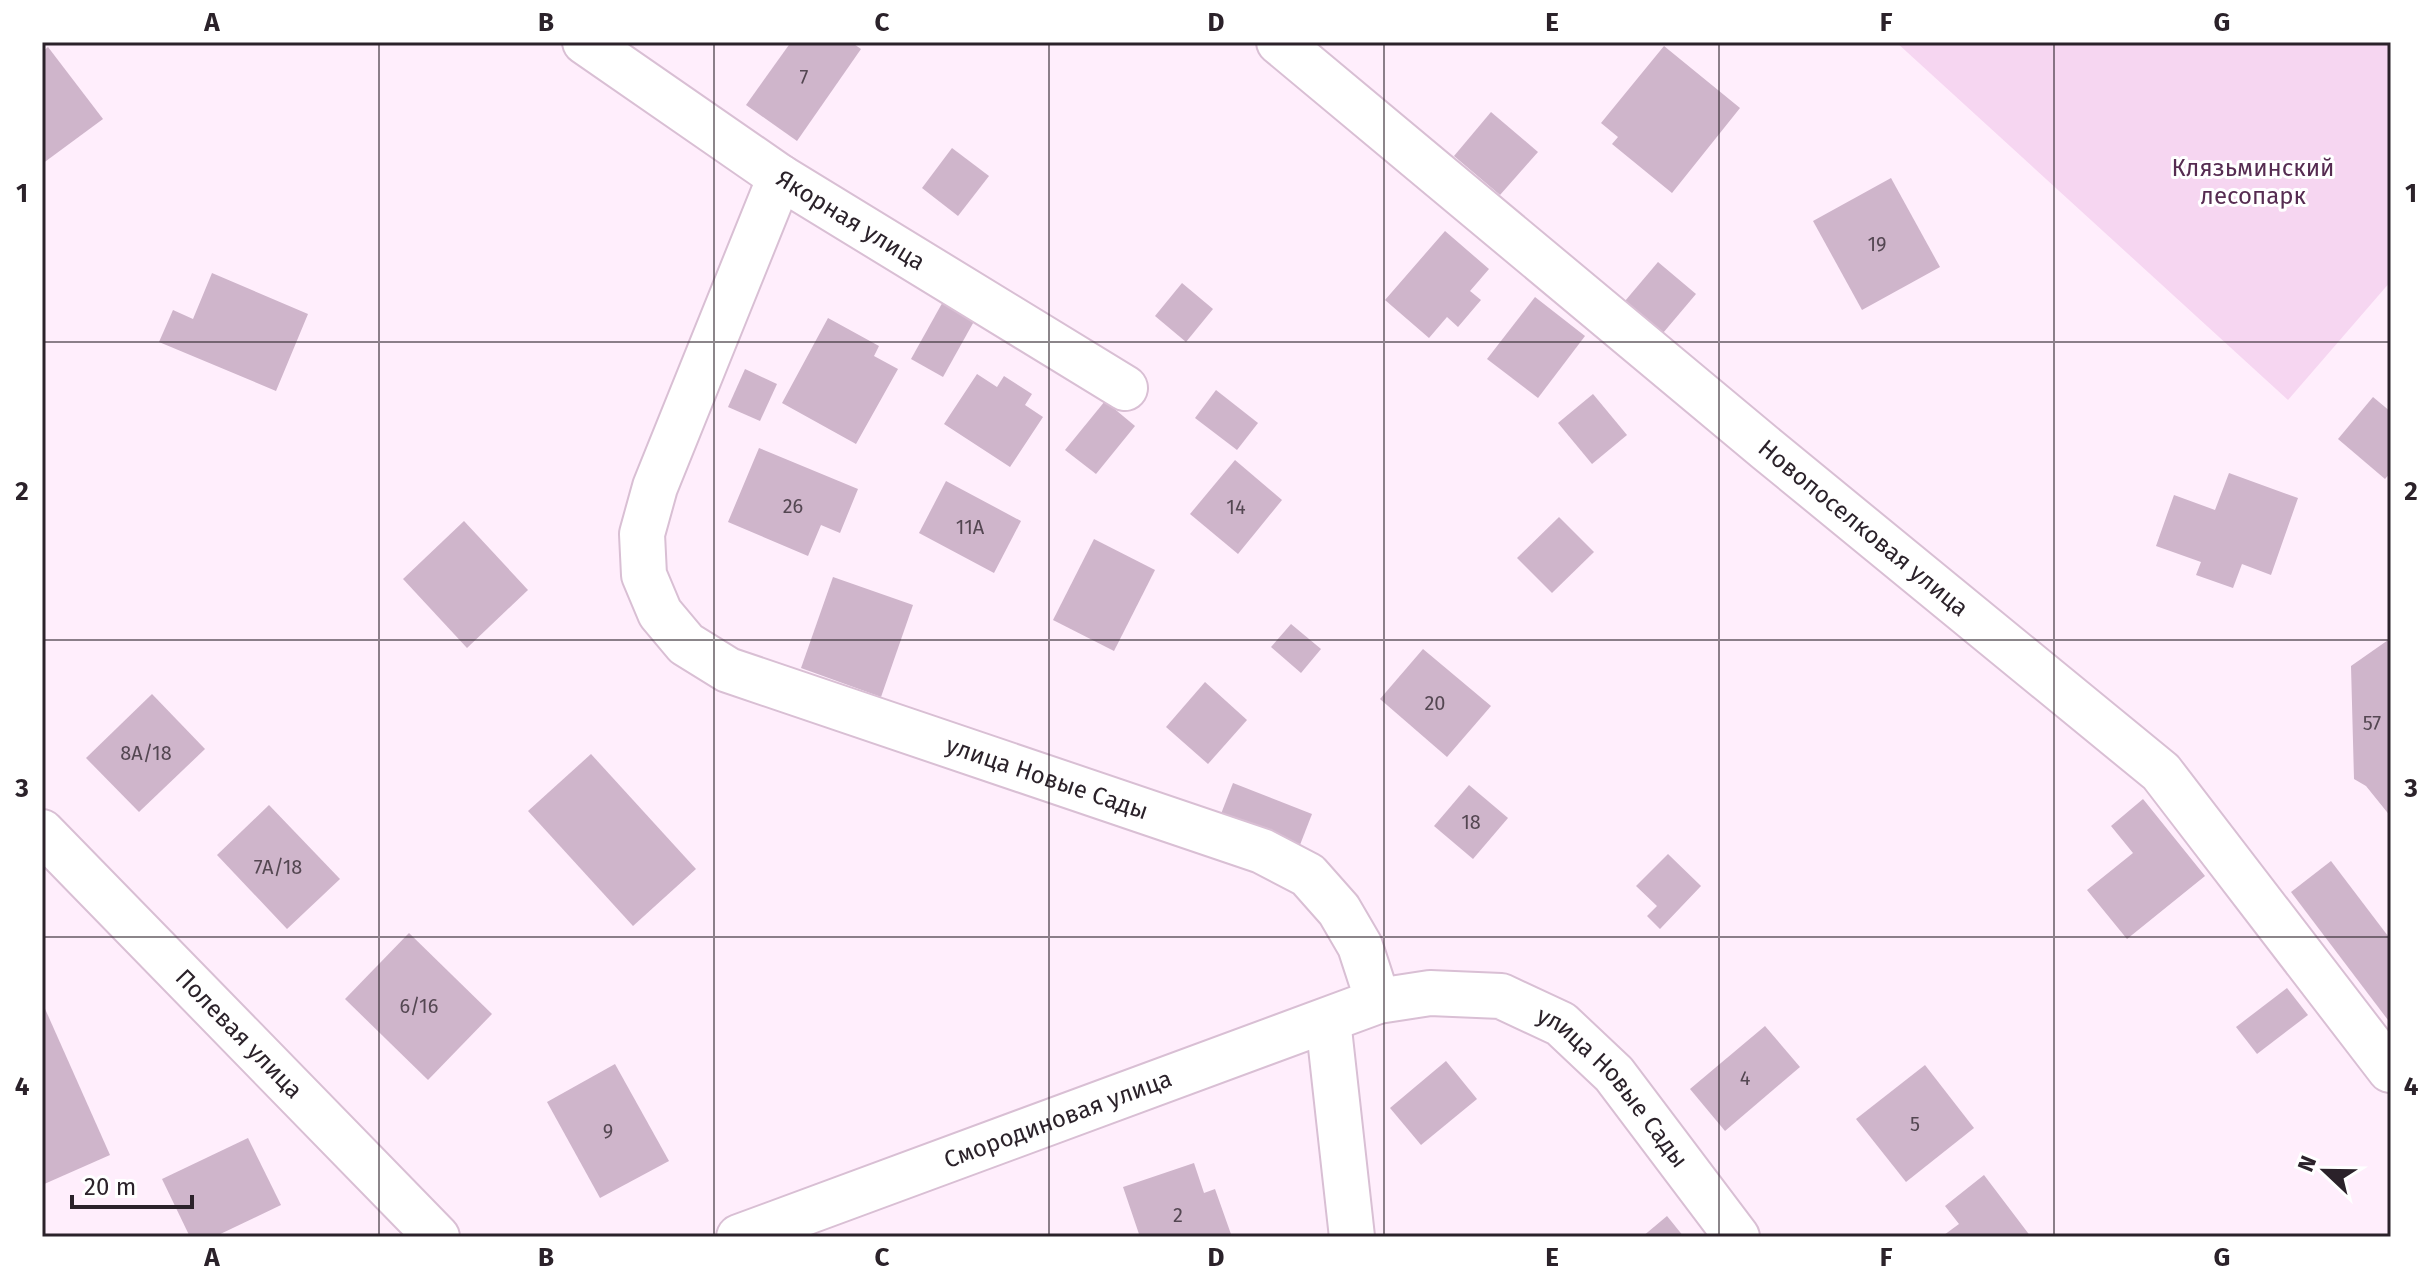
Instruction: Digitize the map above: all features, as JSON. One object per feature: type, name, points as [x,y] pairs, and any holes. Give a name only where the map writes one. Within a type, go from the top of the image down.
[{"type":"street","name":"Якорная улица","points":[[585,42],[780,177],[1125,388]]},
{"type":"street","name":"Новопоселковая улица","points":[[1279,42],[1768,450],[2161,772],[2390,1070]]},
{"type":"street","name":"улица Новые Сады","points":[[780,177],[652,499],[642,534],[644,575],[660,613],[686,644],[728,670],[1262,851],[1308,875],[1339,910],[1360,946],[1378,1001],[1430,993],[1501,996],[1561,1024],[1614,1074],[1737,1237]]},
{"type":"street","name":"Полевая улица","points":[[42,832],[437,1237]]},
{"type":"street","name":"Смородиновая улица","points":[[739,1237],[1378,1001]]},
{"type":"street","points":[[1328,1020],[1352,1237]]},
{"type":"green space","name":"Клязьминский лесопарк","points":[[1896,42],[2391,42],[2391,281],[2288,400]]},
{"type":"building","points":[[791,42],[851,42],[861,49],[797,141],[746,105]]},
{"type":"building","points":[[1664,46],[1740,108],[1672,193],[1612,144],[1618,137],[1601,123]]},
{"type":"building","points":[[48,47],[103,119],[42,164],[42,52]]},
{"type":"building","points":[[1491,112],[1538,152],[1500,195],[1454,156]]},
{"type":"building","points":[[952,148],[989,176],[958,216],[922,188]]},
{"type":"building","points":[[1891,178],[1940,267],[1862,310],[1813,221]]},
{"type":"building","points":[[1445,231],[1489,269],[1470,291],[1481,300],[1458,327],[1447,317],[1429,338],[1385,300]]},
{"type":"building","points":[[1658,262],[1696,294],[1663,333],[1625,301]]},
{"type":"building","points":[[212,273],[308,314],[276,391],[159,342],[173,310],[193,319]]},
{"type":"building","points":[[1182,283],[1213,309],[1186,342],[1155,316]]},
{"type":"building","points":[[1535,297],[1585,336],[1538,398],[1487,359]]},
{"type":"building","points":[[945,298],[977,316],[943,377],[911,359]]},
{"type":"building","points":[[828,318],[879,346],[874,356],[898,369],[856,444],[782,403]]},
{"type":"building","points":[[745,369],[777,384],[760,421],[728,407]]},
{"type":"building","points":[[977,374],[997,387],[1004,376],[1032,394],[1025,405],[1043,417],[1010,467],[944,424]]},
{"type":"building","points":[[1216,390],[1258,423],[1237,450],[1195,418]]},
{"type":"building","points":[[1593,394],[1627,435],[1592,464],[1558,423]]},
{"type":"building","points":[[2373,397],[2391,412],[2391,472],[2385,479],[2338,439]]},
{"type":"building","points":[[1105,401],[1135,426],[1096,474],[1065,450]]},
{"type":"building","points":[[759,448],[858,489],[840,533],[821,525],[808,556],[728,522]]},
{"type":"building","points":[[1235,460],[1282,500],[1238,554],[1190,514]]},
{"type":"building","points":[[2229,473],[2298,498],[2271,575],[2242,564],[2233,588],[2196,575],[2201,562],[2156,546],[2174,495],[2215,510]]},
{"type":"building","points":[[946,481],[1021,521],[994,573],[919,533]]},
{"type":"building","points":[[1559,517],[1594,552],[1552,593],[1517,558]]},
{"type":"building","points":[[464,521],[528,590],[467,648],[403,579]]},
{"type":"building","points":[[1094,539],[1155,570],[1114,651],[1053,620]]},
{"type":"building","points":[[833,577],[913,605],[881,697],[801,668]]},
{"type":"building","points":[[1291,624],[1321,649],[1301,673],[1271,647]]},
{"type":"building","points":[[2391,638],[2391,817],[2366,786],[2354,779],[2351,666]]},
{"type":"building","points":[[1423,649],[1491,706],[1447,757],[1380,699]]},
{"type":"building","points":[[1205,682],[1247,720],[1208,764],[1166,727]]},
{"type":"building","points":[[152,694],[205,749],[139,812],[86,758]]},
{"type":"building","points":[[591,754],[696,869],[633,926],[528,811]]},
{"type":"building","points":[[1233,783],[1312,814],[1298,850],[1219,819]]},
{"type":"building","points":[[1469,785],[1508,818],[1473,859],[1434,826]]},
{"type":"building","points":[[2143,799],[2205,876],[2127,939],[2087,890],[2133,853],[2111,826]]},
{"type":"building","points":[[269,805],[340,879],[287,929],[217,855]]},
{"type":"building","points":[[1668,854],[1701,886],[1660,929],[1647,916],[1657,906],[1636,886]]},
{"type":"building","points":[[2331,861],[2391,940],[2391,1024],[2291,892]]},
{"type":"building","points":[[409,933],[492,1014],[428,1080],[345,999]]},
{"type":"building","points":[[2287,988],[2308,1015],[2257,1054],[2236,1027]]},
{"type":"building","points":[[42,1002],[110,1155],[42,1185]]},
{"type":"building","points":[[1765,1026],[1800,1067],[1725,1131],[1690,1089]]},
{"type":"building","points":[[1446,1061],[1477,1099],[1421,1145],[1390,1108]]},
{"type":"building","points":[[615,1064],[669,1161],[600,1198],[547,1102]]},
{"type":"building","points":[[1925,1065],[1974,1128],[1906,1182],[1856,1119]]},
{"type":"building","points":[[248,1138],[281,1205],[214,1237],[190,1237],[162,1179]]},
{"type":"building","points":[[1194,1163],[1204,1193],[1215,1189],[1232,1237],[1140,1237],[1123,1187]]},
{"type":"building","points":[[1984,1175],[2031,1237],[1945,1237],[1959,1224],[1945,1206]]},
{"type":"building","points":[[1667,1216],[1684,1237],[1642,1237]]}]
